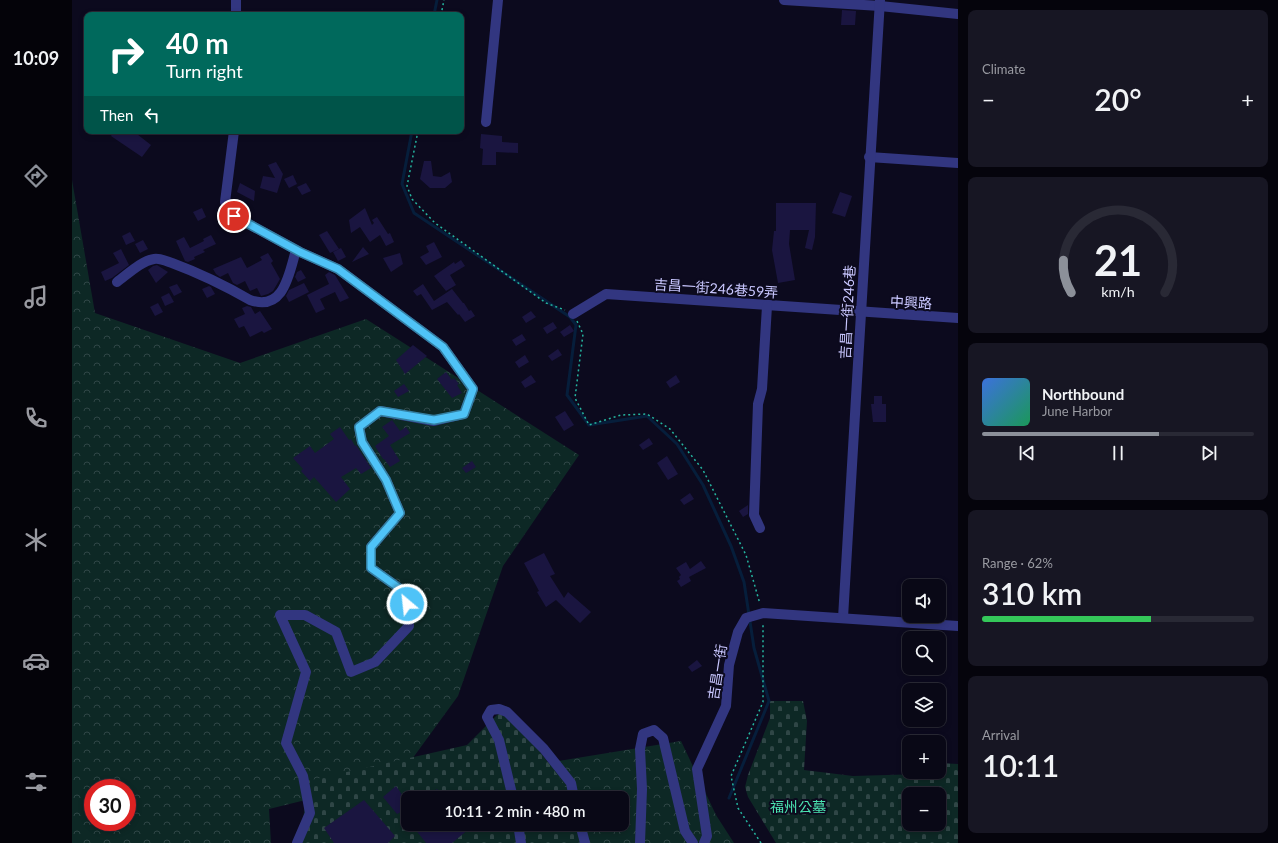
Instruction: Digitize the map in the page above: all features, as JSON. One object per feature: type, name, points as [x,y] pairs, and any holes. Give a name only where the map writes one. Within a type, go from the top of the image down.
[{"type":"street","points":[[236,0],[236,12]]},
{"type":"street","points":[[486,122],[498,0]]},
{"type":"street","points":[[784,0],[880,3],[958,14]]},
{"type":"street","name":"吉昌一街246巷","points":[[843,618],[862,313],[869,158],[880,3]]},
{"type":"street","points":[[234,134],[225,202],[234,216],[296,250],[338,269],[443,347],[473,389],[464,414],[434,420],[380,411],[359,427],[362,442],[386,480],[400,513],[371,547],[371,568],[406,593],[409,626],[375,662],[351,672],[336,632],[305,615],[280,615],[306,672],[286,743],[303,776],[310,813],[297,843]]},
{"type":"street","points":[[869,158],[958,163]]},
{"type":"street","points":[[118,282],[144,263],[158,258],[214,280],[255,302],[268,302],[275,298],[283,290],[296,250]]},
{"type":"street","name":"吉昌一街246巷59弄","points":[[573,314],[606,294],[862,313]]},
{"type":"street","points":[[760,528],[754,515],[758,404],[762,389],[767,306]]},
{"type":"street","name":"中興路","points":[[862,313],[958,318]]},
{"type":"street","name":"吉昌一街","points":[[704,843],[707,836],[697,769],[726,706],[729,664],[738,632],[746,618],[763,613],[958,626]]},
{"type":"street","points":[[511,791],[499,740],[488,717],[491,710],[499,709],[507,712],[544,749],[571,783],[573,791]]},
{"type":"street","points":[[640,843],[642,789],[640,749],[644,734],[654,730],[663,738],[685,831],[693,843]]},
{"type":"street","points":[[519,831],[521,843]]},
{"type":"street","points":[[582,831],[585,843]]},
{"type":"path","points":[[442,12],[444,0]]},
{"type":"path","points":[[417,134],[407,186],[412,199],[435,223],[539,298],[573,314],[583,334],[575,398],[589,425],[621,415],[647,414],[670,429],[703,470],[746,555],[763,613],[763,702],[732,776],[738,808],[761,843]]},
{"type":"green space","points":[[72,180],[95,313],[240,363],[366,319],[579,455],[503,566],[458,696],[399,777],[269,809],[271,843],[72,843]]},
{"type":"green space","name":"福州公墓","points":[[770,701],[803,701],[807,721],[804,770],[853,776],[902,775],[902,779],[946,779],[946,763],[958,764],[958,843],[776,843],[748,797],[745,787],[748,775],[770,718]]},
{"type":"green space","points":[[506,706],[564,784],[566,791],[401,791],[401,831],[577,831],[580,843],[301,843],[307,781],[467,745]]},
{"type":"green space","points":[[681,741],[716,815],[734,843],[557,843],[553,831],[629,831],[629,791],[542,791],[534,765]]},
{"type":"building","points":[[842,10],[856,11],[855,25],[841,25]]},
{"type":"building","points":[[112,134],[137,134],[151,145],[142,157],[111,136]]},
{"type":"building","points":[[481,134],[502,136],[502,142],[518,143],[518,153],[496,152],[496,165],[482,165],[483,149],[480,148]]},
{"type":"building","points":[[424,161],[431,161],[433,176],[441,177],[450,172],[452,182],[445,188],[430,188],[420,179]]},
{"type":"building","points":[[276,162],[283,174],[277,193],[260,188],[263,176],[275,178],[268,165]]},
{"type":"building","points":[[293,175],[297,184],[289,188],[284,179]]},
{"type":"building","points":[[240,183],[255,191],[254,201],[237,192]]},
{"type":"building","points":[[306,183],[311,191],[302,195],[297,187]]},
{"type":"building","points":[[840,192],[852,196],[845,217],[832,213]]},
{"type":"building","points":[[776,203],[816,203],[815,237],[812,250],[805,248],[809,230],[790,230],[789,244],[795,280],[778,283],[772,250],[774,231],[776,231]]},
{"type":"building","points":[[202,208],[206,217],[198,221],[193,212]]},
{"type":"building","points":[[365,208],[372,225],[374,223],[372,220],[377,217],[388,234],[390,233],[394,242],[386,246],[380,235],[370,242],[360,227],[351,233],[349,220]]},
{"type":"building","points":[[327,231],[339,249],[330,253],[319,235]]},
{"type":"building","points":[[130,232],[135,241],[126,245],[122,236]]},
{"type":"building","points":[[211,235],[216,244],[203,250],[205,252],[194,257],[195,259],[188,262],[185,261],[176,241],[184,237],[190,248],[204,241],[203,239]]},
{"type":"building","points":[[143,240],[148,249],[140,253],[135,244]]},
{"type":"building","points":[[434,242],[442,257],[426,265],[420,257],[429,252],[426,246]]},
{"type":"building","points":[[363,247],[369,254],[352,262]]},
{"type":"building","points":[[341,248],[346,257],[338,261],[333,252]]},
{"type":"building","points":[[121,249],[129,265],[112,278],[105,281],[101,272],[119,263],[113,253]]},
{"type":"building","points":[[268,253],[273,261],[271,263],[280,279],[273,291],[268,294],[261,296],[257,288],[250,291],[245,281],[237,285],[233,283],[228,273],[220,277],[213,269],[241,257],[247,268],[262,260],[260,257]]},
{"type":"building","points":[[400,253],[403,264],[391,272],[383,258]]},
{"type":"building","points":[[461,260],[465,266],[450,275],[456,285],[446,291],[434,276],[454,262],[455,264]]},
{"type":"building","points":[[157,265],[168,272],[156,283],[148,270]]},
{"type":"building","points":[[301,270],[306,278],[298,282],[295,277],[297,272]]},
{"type":"building","points":[[329,272],[335,275],[349,298],[340,302],[335,292],[320,299],[325,309],[316,313],[307,295],[329,284],[325,275]]},
{"type":"building","points":[[304,283],[309,292],[289,302],[286,296],[289,290]]},
{"type":"building","points":[[728,283],[744,283],[743,294],[727,294]]},
{"type":"building","points":[[177,284],[182,292],[174,296],[169,287]]},
{"type":"building","points":[[423,284],[434,301],[452,289],[469,311],[471,310],[475,316],[465,322],[447,302],[432,310],[421,294],[417,296],[413,291]]},
{"type":"building","points":[[209,286],[215,294],[207,298],[202,289]]},
{"type":"building","points":[[169,293],[174,302],[165,306],[161,297]]},
{"type":"building","points":[[158,303],[163,312],[155,316],[150,307]]},
{"type":"building","points":[[247,306],[251,307],[255,314],[260,311],[272,329],[264,333],[262,331],[250,337],[244,326],[239,328],[234,319],[245,314],[242,308]]},
{"type":"building","points":[[531,311],[536,317],[526,323],[522,317]]},
{"type":"building","points":[[553,322],[557,328],[547,334],[543,328]]},
{"type":"building","points":[[570,325],[574,331],[564,337],[560,332]]},
{"type":"building","points":[[522,334],[526,340],[516,346],[512,340]]},
{"type":"building","points":[[413,345],[427,356],[405,374],[396,360]]},
{"type":"building","points":[[558,349],[562,355],[552,361],[548,356]]},
{"type":"building","points":[[525,355],[529,362],[519,368],[515,362]]},
{"type":"building","points":[[446,372],[452,380],[454,378],[459,384],[457,385],[462,393],[452,398],[437,379]]},
{"type":"building","points":[[531,375],[536,382],[525,388],[521,382]]},
{"type":"building","points":[[676,375],[680,382],[670,388],[666,382]]},
{"type":"building","points":[[404,384],[409,391],[398,397],[394,391]]},
{"type":"building","points":[[874,396],[882,396],[882,404],[886,404],[886,422],[873,422],[871,404],[874,404]]},
{"type":"building","points":[[565,411],[574,425],[564,431],[555,417]]},
{"type":"building","points":[[392,420],[400,431],[406,427],[410,433],[390,445],[400,461],[390,467],[375,446],[389,436],[382,427]]},
{"type":"building","points":[[340,427],[349,440],[351,439],[355,446],[356,445],[371,468],[361,474],[356,468],[341,477],[350,489],[336,502],[314,477],[310,481],[301,471],[303,469],[293,458],[310,446],[315,453],[334,439],[330,434]]},
{"type":"building","points":[[649,438],[653,444],[643,450],[639,445]]},
{"type":"building","points":[[667,456],[678,474],[668,480],[657,463]]},
{"type":"building","points":[[472,461],[476,467],[466,473],[462,468]]},
{"type":"building","points":[[690,493],[694,499],[684,505],[680,500]]},
{"type":"building","points":[[748,505],[748,514],[743,517],[739,511]]},
{"type":"building","points":[[544,553],[555,574],[550,576],[564,598],[568,592],[591,612],[580,623],[556,600],[546,607],[537,592],[539,591],[524,563]]},
{"type":"building","points":[[701,561],[706,568],[689,577],[691,581],[681,587],[677,581],[680,579],[679,577],[681,575],[676,568],[686,562],[690,569]]},
{"type":"building","points":[[697,660],[702,666],[692,672],[688,667]]},
{"type":"building","points":[[396,786],[401,793],[401,812],[397,814],[383,797]]},
{"type":"building","points":[[364,800],[395,836],[388,843],[334,843],[324,828]]},
{"type":"building","points":[[417,831],[467,831],[452,843],[426,843]]},
{"type":"waterway","points":[[435,12],[437,0]]},
{"type":"waterway","points":[[411,134],[402,184],[414,213],[570,317],[576,325],[567,395],[589,425],[647,416],[677,444],[703,485],[731,546],[744,582],[754,648],[769,701],[729,798]]},
{"type":"route","points":[[234,216],[300,252],[338,269],[443,347],[473,389],[464,414],[434,420],[380,411],[359,427],[362,442],[386,480],[400,513],[371,547],[371,568],[406,593],[407,604]]}]
